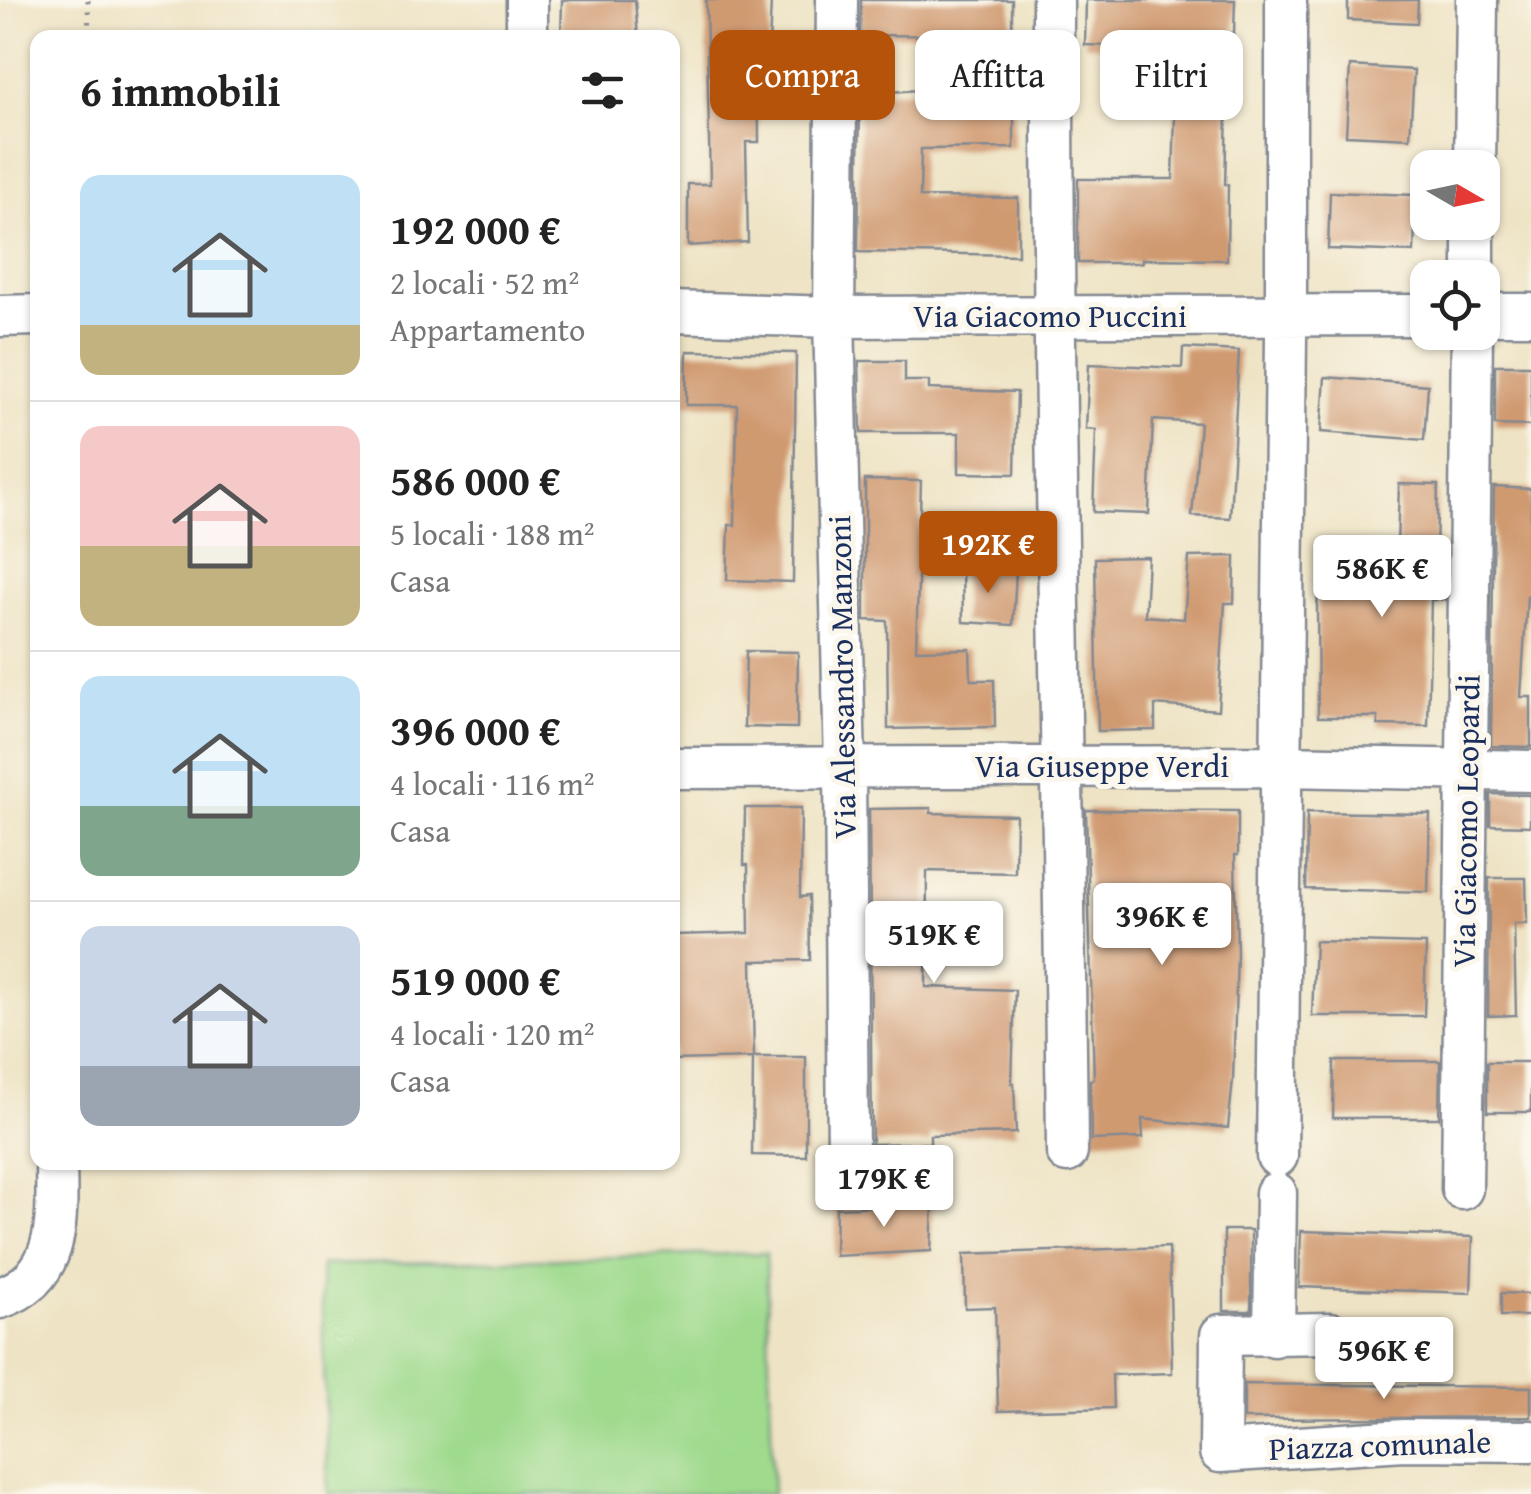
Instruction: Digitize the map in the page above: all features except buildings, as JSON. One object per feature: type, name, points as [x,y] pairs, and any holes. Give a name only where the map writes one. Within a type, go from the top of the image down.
[{"type":"street","points":[[527,30],[528,0]]},
{"type":"street","name":"Via Alessandro Manzoni","points":[[837,0],[834,317],[846,766],[848,1158]]},
{"type":"street","points":[[1054,0],[1052,316],[1064,765],[1067,1152]]},
{"type":"street","points":[[1286,0],[1274,1336],[1330,1334]]},
{"type":"street","points":[[1475,150],[1478,0]]},
{"type":"street","name":"Via Giacomo Puccini","points":[[680,312],[834,317],[1410,315]]},
{"type":"street","points":[[1500,314],[1531,314]]},
{"type":"street","points":[[0,316],[30,315]]},
{"type":"street","name":"Via Giacomo Leopardi","points":[[1462,1190],[1472,350]]},
{"type":"street","name":"Via Giuseppe Verdi","points":[[680,768],[1064,765],[1531,770]]},
{"type":"street","points":[[0,1298],[36,1279],[49,1254],[57,1207],[56,1170]]},
{"type":"street","name":"Piazza comunale","points":[[1274,1336],[1221,1335],[1220,1452],[1404,1440],[1531,1442]]},
{"type":"path","points":[[88,0],[90,30]]},
{"type":"green space","points":[[766,1253],[773,1494],[328,1494],[321,1265]]}]
